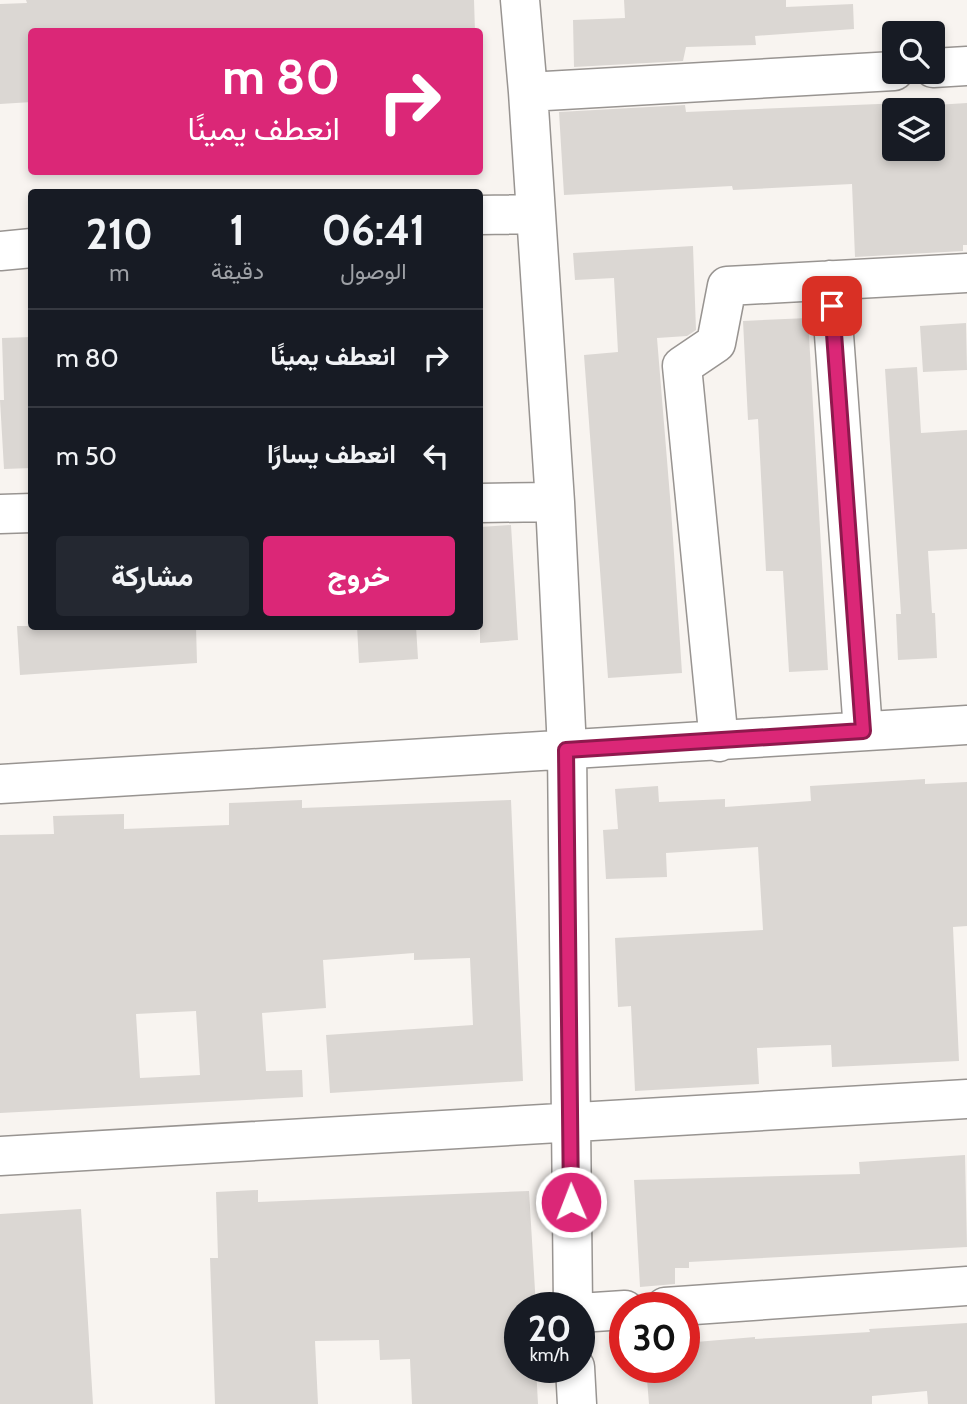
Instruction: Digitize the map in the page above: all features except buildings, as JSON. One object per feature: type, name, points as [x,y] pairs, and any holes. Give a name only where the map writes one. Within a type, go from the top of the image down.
[{"type":"street","points":[[520,0],[555,502],[566,750],[573,1292]]},
{"type":"street","points":[[945,67],[967,66]]},
{"type":"street","points":[[528,92],[882,72]]},
{"type":"street","points":[[483,215],[536,214]]},
{"type":"street","points":[[0,251],[28,248]]},
{"type":"street","points":[[719,742],[682,366],[716,343],[727,286],[967,273]]},
{"type":"street","points":[[830,280],[863,731]]},
{"type":"street","points":[[483,503],[555,502]]},
{"type":"street","points":[[0,514],[28,513]]},
{"type":"street","points":[[0,766],[0,784],[967,725]]},
{"type":"street","points":[[0,1156],[967,1099]]},
{"type":"street","points":[[700,1305],[967,1286]]},
{"type":"street","points":[[576,1383],[577,1404]]},
{"type":"route","points":[[571,1202],[566,750],[863,731],[832,306]]}]
